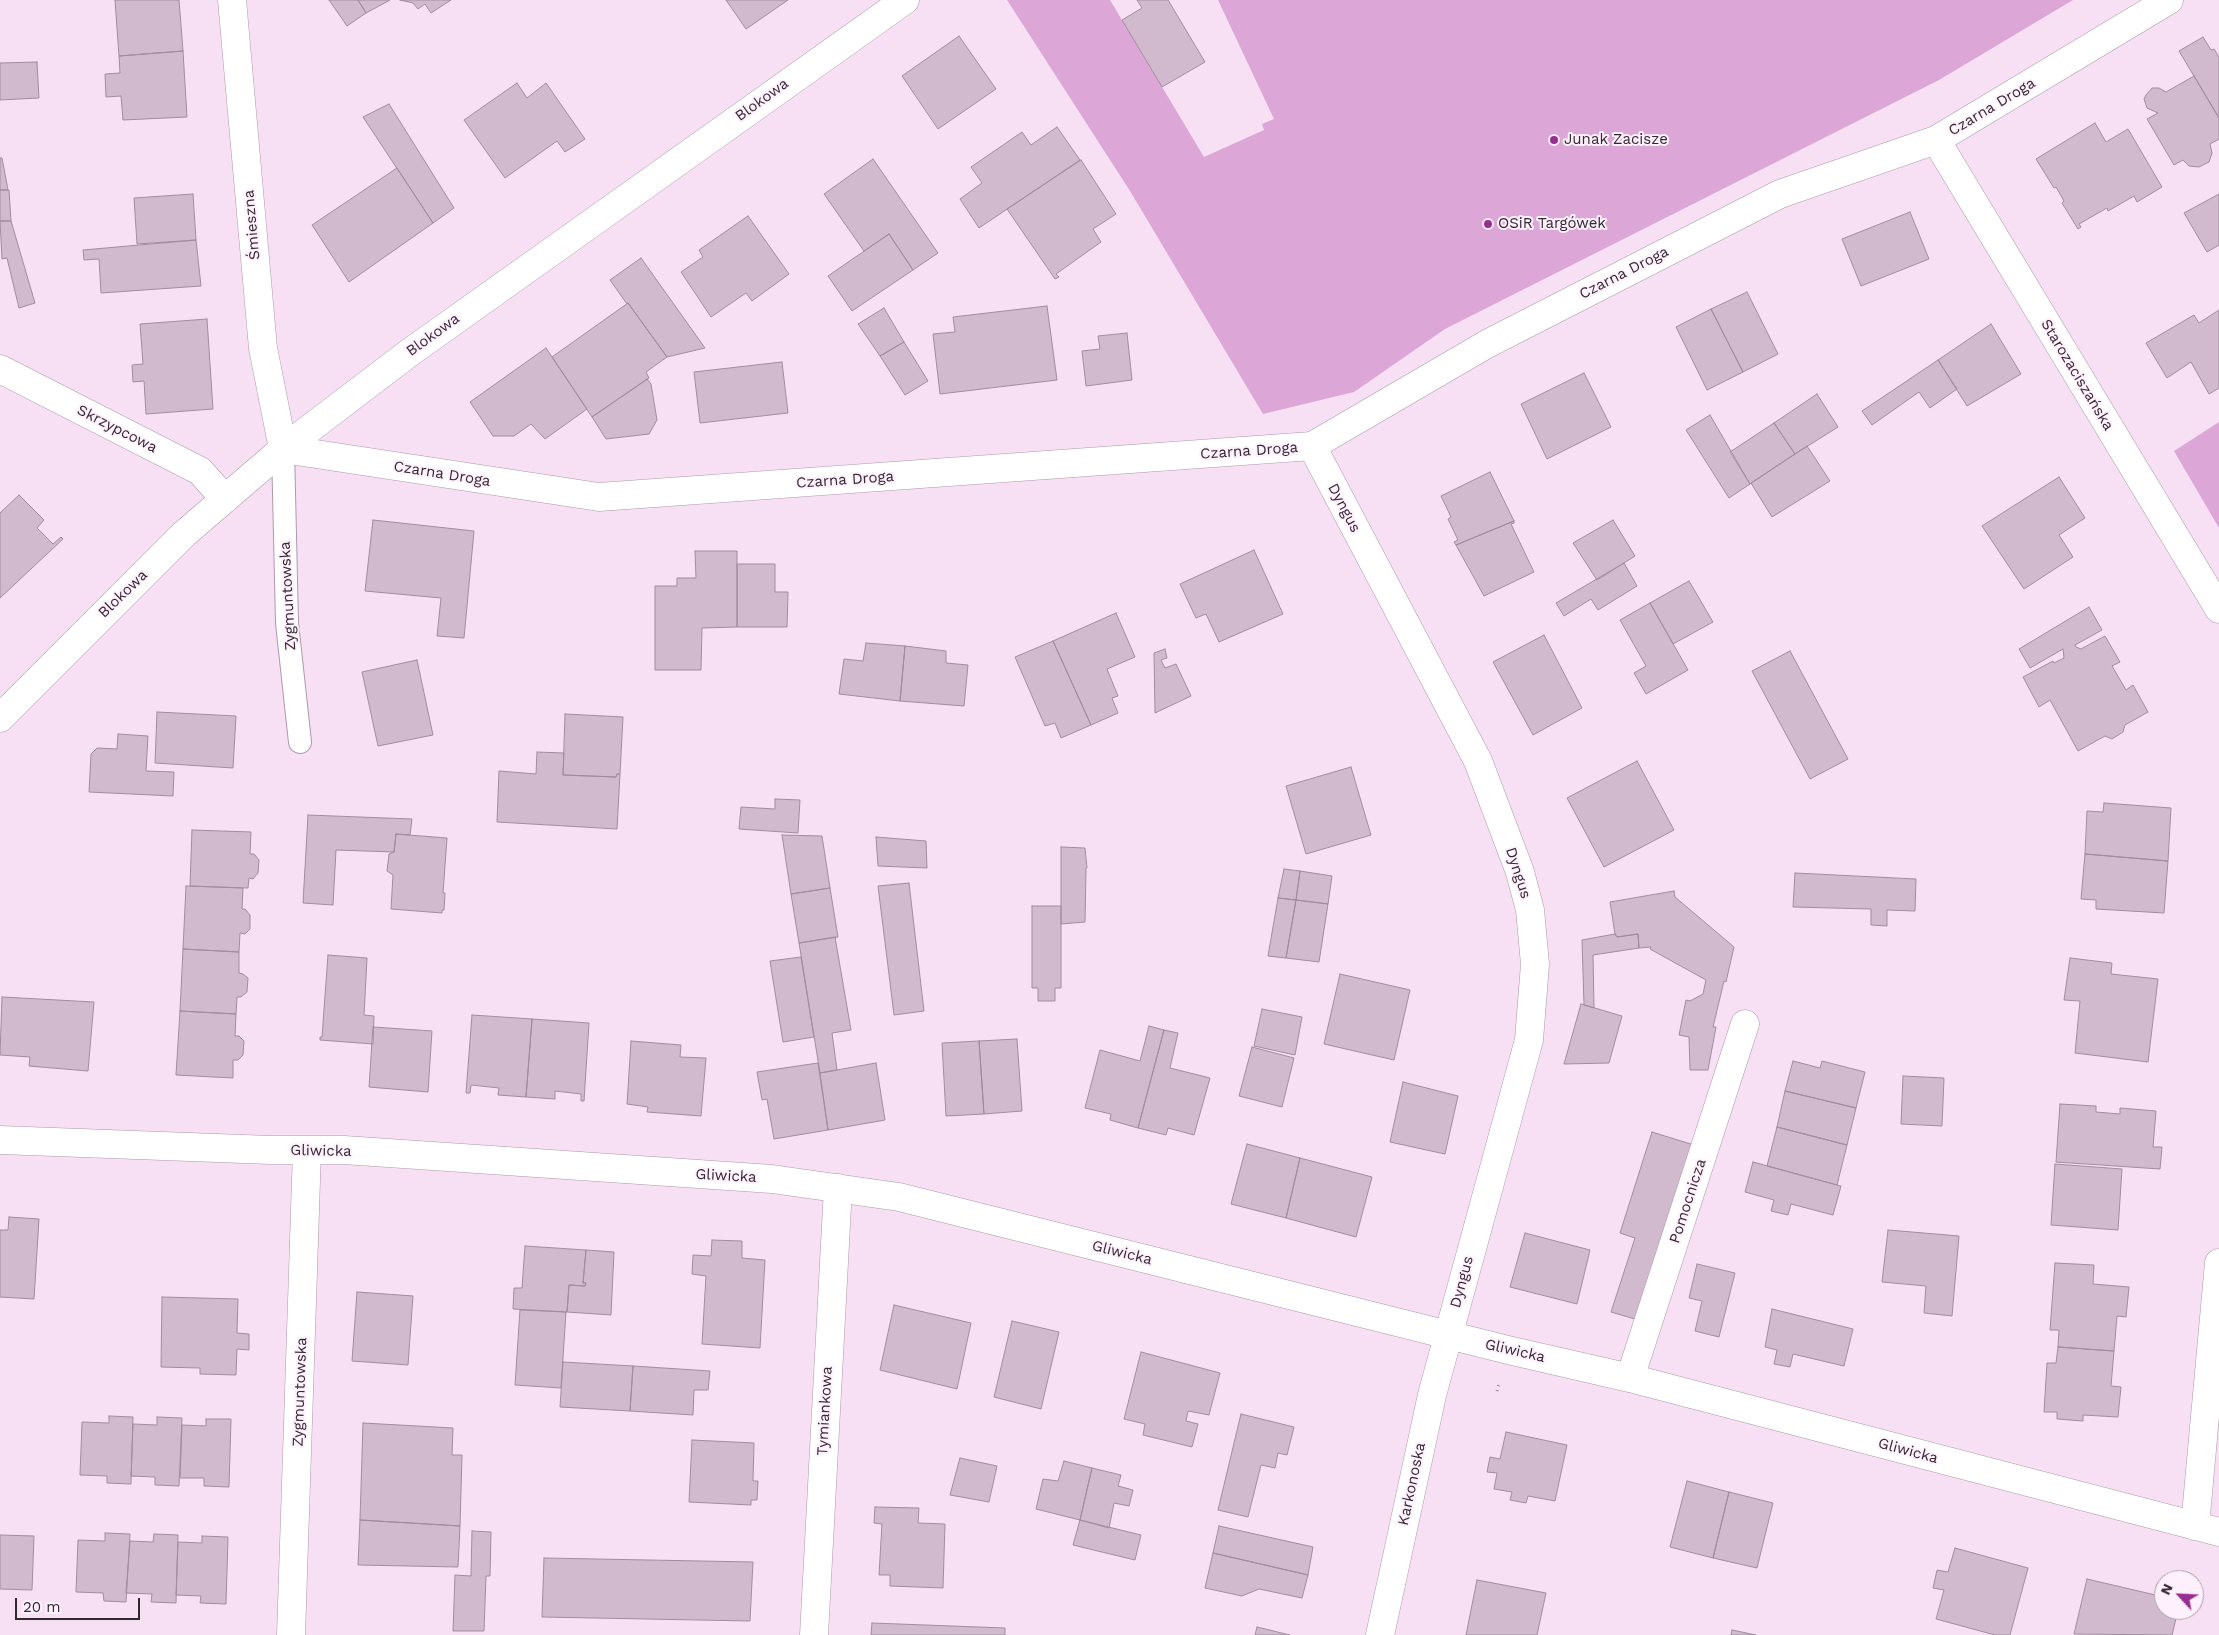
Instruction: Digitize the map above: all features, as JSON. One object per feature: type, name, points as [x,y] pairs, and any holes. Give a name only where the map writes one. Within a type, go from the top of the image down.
[{"type":"street","name":"Śmieszna","points":[[232,0],[263,348],[283,450]]},
{"type":"street","name":"Blokowa","points":[[0,718],[184,534],[283,450],[417,347],[905,0]]},
{"type":"street","name":"Czarna Droga","points":[[283,450],[599,497],[1312,446],[1487,344],[1653,257],[1780,194],[1936,140],[2169,0]]},
{"type":"street","name":"Starozaciszańska","points":[[1936,140],[2219,609]]},
{"type":"street","name":"Skrzypcowa","points":[[0,369],[200,471],[225,499]]},
{"type":"street","name":"Dyngus","points":[[1312,446],[1478,761],[1520,872],[1530,910],[1535,964],[1529,1040],[1448,1335]]},
{"type":"street","name":"Pomocnicza","points":[[1630,1378],[1745,1024]]},
{"type":"street","name":"Gliwicka","points":[[0,1140],[344,1150],[772,1178],[899,1197],[1448,1335],[1630,1378],[2207,1529]]},
{"type":"street","name":"Zygmuntowska","points":[[291,1635],[307,1150]]},
{"type":"street","name":"Tymiankowa","points":[[814,1635],[838,1188]]},
{"type":"street","points":[[2207,1529],[2219,1263]]},
{"type":"street","name":"Karkonoska","points":[[1380,1635],[1432,1395],[1448,1335]]},
{"type":"lane","name":"Zygmuntowska","points":[[283,450],[286,623],[300,742]]},
{"type":"shaded area","name":"OSiR Targówek","points":[[1007,0],[1110,0],[1204,157],[1264,130],[1262,124],[1274,119],[1218,0],[2073,0],[1939,80],[1445,329],[1354,392],[1263,414],[1130,191]]},
{"type":"shaded area","points":[[2219,422],[2219,528],[2174,451]]},
{"type":"building","points":[[115,0],[179,0],[183,51],[119,56]]},
{"type":"building","points":[[329,0],[358,0],[366,13],[347,26]]},
{"type":"building","points":[[358,0],[390,0],[366,13]]},
{"type":"building","points":[[400,0],[451,0],[431,13],[425,4],[418,9],[413,3]]},
{"type":"building","points":[[726,0],[788,0],[746,29]]},
{"type":"building","points":[[1137,0],[1168,0],[1205,62],[1162,87],[1122,20],[1142,8]]},
{"type":"building","points":[[959,36],[996,89],[938,129],[902,76]]},
{"type":"building","points":[[2203,37],[2211,50],[2214,49],[2219,57],[2219,118],[2179,51]]},
{"type":"building","points":[[183,51],[187,117],[123,120],[121,96],[106,97],[105,74],[120,73],[119,56]]},
{"type":"building","points":[[37,62],[39,98],[0,100],[0,63]]},
{"type":"building","points":[[2194,76],[2219,118],[2219,139],[2210,144],[2212,153],[2209,162],[2199,167],[2189,166],[2183,160],[2174,165],[2147,119],[2158,113],[2147,108],[2144,99],[2152,88],[2159,88],[2166,92]]},
{"type":"building","points":[[517,83],[527,98],[546,83],[585,139],[565,152],[557,141],[505,178],[464,120]]},
{"type":"building","points":[[389,104],[454,208],[433,223],[363,117]]},
{"type":"building","points":[[2095,123],[2106,142],[2128,129],[2162,187],[2137,202],[2134,196],[2108,211],[2107,208],[2079,224],[2081,227],[2078,229],[2062,203],[2064,201],[2056,187],[2054,188],[2036,159]]},
{"type":"building","points":[[1057,127],[1080,160],[979,228],[960,199],[982,183],[971,167],[1022,132],[1031,145]]},
{"type":"building","points":[[0,158],[2,158],[8,190],[0,190]]},
{"type":"building","points":[[873,159],[938,253],[913,270],[889,234],[864,251],[824,194]]},
{"type":"building","points":[[1081,160],[1116,214],[1093,229],[1101,242],[1056,274],[1059,277],[1055,279],[1007,209]]},
{"type":"building","points":[[397,168],[433,223],[349,282],[312,225]]},
{"type":"building","points":[[0,190],[9,190],[11,221],[0,221]]},
{"type":"building","points":[[193,194],[196,240],[137,244],[134,198]]},
{"type":"building","points":[[2219,194],[2219,245],[2207,252],[2184,213]]},
{"type":"building","points":[[1910,212],[1929,259],[1861,286],[1842,239]]},
{"type":"building","points":[[748,216],[789,274],[752,301],[746,293],[711,317],[681,272],[703,257],[699,250]]},
{"type":"building","points":[[0,221],[11,221],[35,303],[19,308],[7,258],[2,259]]},
{"type":"building","points":[[889,234],[913,270],[852,311],[828,276]]},
{"type":"building","points":[[196,240],[201,286],[101,293],[99,259],[84,260],[83,250]]},
{"type":"building","points":[[641,258],[705,348],[667,357],[627,304],[610,280]]},
{"type":"building","points":[[1747,292],[1778,354],[1743,372],[1711,309]]},
{"type":"building","points":[[628,303],[667,357],[646,372],[649,378],[592,417],[552,357]]},
{"type":"building","points":[[1047,306],[1057,380],[940,394],[933,334],[955,332],[953,317]]},
{"type":"building","points":[[884,308],[904,342],[880,356],[858,324]]},
{"type":"building","points":[[1711,309],[1743,372],[1707,390],[1676,327]]},
{"type":"building","points":[[2219,310],[2219,388],[2209,394],[2191,362],[2167,378],[2146,343],[2194,315],[2199,323]]},
{"type":"building","points":[[207,319],[213,409],[146,414],[144,381],[133,382],[132,365],[143,364],[140,324]]},
{"type":"building","points":[[1991,324],[2021,374],[1967,406],[1938,360]]},
{"type":"building","points":[[1127,333],[1132,380],[1086,386],[1082,351],[1100,349],[1098,336]]},
{"type":"building","points":[[904,342],[928,381],[905,395],[880,356]]},
{"type":"building","points":[[546,348],[587,409],[545,439],[531,424],[514,436],[493,436],[470,402]]},
{"type":"building","points":[[1938,360],[1957,389],[1930,408],[1919,392],[1872,425],[1862,411]]},
{"type":"building","points":[[782,362],[788,413],[700,423],[694,372]]},
{"type":"building","points":[[1584,373],[1611,427],[1547,459],[1521,404]]},
{"type":"building","points":[[647,379],[651,384],[657,420],[649,434],[606,439],[592,417]]},
{"type":"building","points":[[1817,394],[1838,427],[1795,454],[1774,423]]},
{"type":"building","points":[[1710,415],[1750,484],[1729,498],[1686,430]]},
{"type":"building","points":[[1774,423],[1795,454],[1750,484],[1730,452]]},
{"type":"building","points":[[1807,446],[1830,481],[1772,517],[1751,483]]},
{"type":"building","points":[[1490,472],[1514,521],[1456,545],[1454,542],[1458,540],[1448,519],[1451,517],[1441,496]]},
{"type":"building","points":[[2059,477],[2085,518],[2059,535],[2073,557],[2024,589],[1982,526]]},
{"type":"building","points":[[19,495],[44,520],[37,528],[53,544],[61,537],[63,539],[0,598],[0,513]]},
{"type":"building","points":[[373,520],[474,531],[464,638],[437,636],[441,598],[365,591]]},
{"type":"building","points":[[1613,520],[1635,556],[1597,580],[1573,543]]},
{"type":"building","points":[[1514,521],[1511,524],[1534,572],[1484,596],[1456,545]]},
{"type":"building","points":[[1254,550],[1283,614],[1219,642],[1206,614],[1196,618],[1180,584]]},
{"type":"building","points":[[695,551],[737,551],[737,627],[702,628],[701,670],[655,670],[655,586],[677,586],[677,578],[696,578]]},
{"type":"building","points":[[1624,563],[1637,586],[1598,610],[1591,599],[1564,616],[1556,603]]},
{"type":"building","points":[[737,564],[775,564],[775,592],[788,592],[787,627],[737,627]]},
{"type":"building","points":[[1689,581],[1713,622],[1673,644],[1650,603]]},
{"type":"building","points":[[1650,603],[1688,670],[1646,694],[1634,673],[1646,666],[1620,620]]},
{"type":"building","points":[[2089,607],[2102,630],[2075,645],[2076,647],[2081,649],[2105,636],[2120,662],[2112,666],[2126,690],[2133,685],[2148,712],[2125,725],[2123,732],[2112,739],[2105,736],[2078,751],[2050,700],[2039,707],[2023,677],[2053,661],[2054,663],[2064,658],[2063,649],[2030,668],[2019,649]]},
{"type":"building","points":[[1116,613],[1135,657],[1107,669],[1118,696],[1112,698],[1118,713],[1091,725],[1053,641]]},
{"type":"building","points":[[1544,635],[1582,708],[1533,735],[1493,662]]},
{"type":"building","points":[[1053,641],[1091,725],[1061,738],[1055,723],[1045,726],[1015,657]]},
{"type":"building","points":[[866,643],[905,646],[900,701],[839,694],[844,659],[863,661]]},
{"type":"building","points":[[905,646],[946,651],[946,663],[968,665],[964,706],[900,701]]},
{"type":"building","points":[[1165,649],[1167,658],[1161,660],[1165,668],[1176,664],[1191,696],[1155,713],[1154,653]]},
{"type":"building","points":[[1790,651],[1848,759],[1810,779],[1752,671]]},
{"type":"building","points":[[417,660],[433,735],[378,746],[362,672]]},
{"type":"building","points":[[157,712],[236,716],[233,768],[155,763]]},
{"type":"building","points":[[565,714],[623,717],[620,774],[617,774],[616,777],[563,775]]},
{"type":"building","points":[[118,734],[148,736],[146,771],[174,772],[173,796],[89,792],[91,754],[97,748],[117,749]]},
{"type":"building","points":[[537,752],[564,753],[563,775],[616,777],[617,774],[620,774],[617,829],[497,822],[499,771],[536,774]]},
{"type":"building","points":[[1637,761],[1674,830],[1604,867],[1567,798]]},
{"type":"building","points":[[1351,767],[1371,835],[1306,854],[1286,786]]},
{"type":"building","points":[[775,799],[800,800],[798,833],[739,829],[741,807],[775,809]]},
{"type":"building","points":[[2104,803],[2171,808],[2168,861],[2085,854],[2087,811],[2103,812]]},
{"type":"building","points":[[308,815],[412,819],[410,835],[396,834],[394,852],[336,850],[333,905],[303,903]]},
{"type":"building","points":[[192,830],[251,832],[250,854],[254,854],[259,860],[258,873],[253,879],[249,878],[248,888],[190,886]]},
{"type":"building","points":[[396,834],[447,838],[443,893],[445,893],[444,910],[442,910],[442,913],[391,909],[393,875],[387,871],[389,854],[394,852]]},
{"type":"building","points":[[782,835],[822,836],[830,888],[791,894]]},
{"type":"building","points":[[876,837],[926,841],[927,868],[878,866]]},
{"type":"building","points":[[1061,847],[1085,848],[1087,868],[1085,922],[1061,924]]},
{"type":"building","points":[[2085,854],[2168,861],[2164,913],[2096,909],[2096,900],[2081,899]]},
{"type":"building","points":[[1284,869],[1300,871],[1296,900],[1278,898]]},
{"type":"building","points":[[1300,871],[1332,876],[1328,904],[1296,900]]},
{"type":"building","points":[[1795,873],[1916,879],[1915,911],[1887,910],[1887,926],[1871,925],[1871,909],[1793,907]]},
{"type":"building","points":[[909,883],[924,1011],[894,1015],[878,886]]},
{"type":"building","points":[[186,886],[243,888],[242,909],[245,909],[250,915],[250,929],[245,934],[240,933],[239,952],[183,949]]},
{"type":"building","points":[[830,888],[838,937],[799,943],[791,894]]},
{"type":"building","points":[[1674,891],[1675,897],[1734,947],[1713,1027],[1716,1027],[1708,1070],[1690,1070],[1689,1037],[1679,1035],[1686,1000],[1690,1001],[1703,994],[1706,980],[1650,949],[1651,947],[1639,948],[1638,934],[1617,937],[1615,934],[1610,902]]},
{"type":"building","points":[[1278,898],[1296,900],[1286,958],[1268,956]]},
{"type":"building","points":[[1296,900],[1328,904],[1319,962],[1286,958]]},
{"type":"building","points":[[1032,906],[1061,906],[1061,988],[1055,988],[1055,1001],[1038,1001],[1038,988],[1032,988]]},
{"type":"building","points":[[1615,934],[1617,937],[1638,934],[1639,948],[1593,955],[1594,1008],[1584,1005],[1582,940]]},
{"type":"building","points":[[835,937],[851,1030],[832,1033],[837,1070],[820,1073],[799,943]]},
{"type":"building","points":[[183,949],[239,952],[239,973],[248,978],[247,992],[241,997],[237,997],[236,1014],[180,1011]]},
{"type":"building","points":[[328,955],[367,958],[364,1015],[374,1016],[373,1044],[320,1040],[320,1037],[322,1037]]},
{"type":"building","points":[[801,957],[814,1037],[783,1042],[770,961]]},
{"type":"building","points":[[2070,958],[2112,963],[2111,974],[2158,979],[2148,1062],[2075,1053],[2080,1001],[2064,1000]]},
{"type":"building","points":[[1340,974],[1410,990],[1394,1060],[1324,1044]]},
{"type":"building","points":[[2,997],[94,1002],[88,1071],[29,1066],[30,1057],[0,1055]]},
{"type":"building","points":[[1581,1004],[1622,1016],[1609,1063],[1564,1064]]},
{"type":"building","points":[[1262,1009],[1302,1017],[1295,1055],[1254,1046]]},
{"type":"building","points":[[180,1011],[236,1014],[235,1036],[239,1036],[244,1041],[243,1055],[238,1060],[233,1060],[233,1078],[176,1075]]},
{"type":"building","points":[[472,1015],[532,1019],[526,1097],[498,1095],[499,1088],[471,1085],[470,1093],[466,1093]]},
{"type":"building","points":[[532,1019],[589,1023],[584,1101],[581,1101],[581,1094],[555,1091],[555,1099],[526,1097]]},
{"type":"building","points":[[1149,1026],[1164,1030],[1138,1128],[1110,1120],[1111,1114],[1085,1108],[1100,1050],[1140,1061]]},
{"type":"building","points":[[373,1027],[432,1031],[428,1092],[369,1087]]},
{"type":"building","points":[[1164,1030],[1178,1033],[1170,1068],[1210,1078],[1194,1135],[1168,1128],[1166,1135],[1138,1128]]},
{"type":"building","points":[[1017,1039],[1022,1111],[984,1114],[979,1041]]},
{"type":"building","points":[[631,1041],[681,1045],[680,1057],[706,1058],[701,1116],[647,1112],[648,1107],[627,1104]]},
{"type":"building","points":[[979,1041],[984,1114],[946,1116],[942,1043]]},
{"type":"building","points":[[1252,1047],[1294,1058],[1282,1107],[1239,1096]]},
{"type":"building","points":[[1793,1061],[1820,1068],[1822,1061],[1865,1072],[1856,1108],[1785,1091]]},
{"type":"building","points":[[818,1063],[828,1130],[774,1139],[767,1099],[762,1100],[757,1072]]},
{"type":"building","points":[[876,1063],[885,1120],[828,1130],[820,1073]]},
{"type":"building","points":[[1903,1076],[1944,1078],[1942,1126],[1901,1124]]},
{"type":"building","points":[[1403,1082],[1458,1096],[1445,1154],[1390,1142]]},
{"type":"building","points":[[1785,1091],[1856,1108],[1847,1145],[1777,1127]]},
{"type":"building","points":[[2060,1104],[2096,1106],[2096,1112],[2120,1114],[2120,1108],[2156,1111],[2153,1147],[2162,1147],[2160,1169],[2056,1162]]},
{"type":"building","points":[[1777,1127],[1847,1145],[1837,1185],[1767,1166]]},
{"type":"building","points":[[1652,1132],[1694,1145],[1638,1320],[1611,1312],[1635,1238],[1620,1233]]},
{"type":"building","points":[[1247,1144],[1300,1158],[1286,1218],[1231,1204]]},
{"type":"building","points":[[1300,1158],[1372,1177],[1356,1237],[1286,1218]]},
{"type":"building","points":[[1753,1162],[1841,1186],[1833,1215],[1791,1204],[1788,1215],[1771,1211],[1774,1200],[1745,1192]]},
{"type":"building","points":[[2055,1164],[2122,1169],[2118,1230],[2051,1225]]},
{"type":"building","points":[[9,1217],[39,1219],[34,1299],[0,1297],[0,1230],[8,1230]]},
{"type":"building","points":[[1888,1230],[1959,1236],[1952,1316],[1924,1313],[1926,1286],[1882,1282]]},
{"type":"building","points":[[1525,1233],[1590,1250],[1577,1304],[1510,1287]]},
{"type":"building","points":[[712,1240],[742,1241],[742,1258],[765,1260],[760,1348],[702,1344],[706,1276],[692,1274],[693,1255],[711,1256]]},
{"type":"building","points":[[525,1246],[586,1250],[583,1283],[586,1283],[585,1286],[569,1285],[567,1312],[513,1309],[514,1288],[522,1288]]},
{"type":"building","points":[[586,1250],[614,1252],[611,1315],[567,1312],[569,1285],[585,1286],[586,1283],[583,1283]]},
{"type":"building","points":[[2055,1263],[2094,1265],[2093,1284],[2129,1287],[2126,1317],[2117,1316],[2114,1351],[2058,1347],[2059,1330],[2050,1330]]},
{"type":"building","points":[[1697,1264],[1735,1273],[1719,1337],[1695,1331],[1702,1301],[1689,1298]]},
{"type":"building","points":[[357,1292],[413,1296],[408,1365],[352,1361]]},
{"type":"building","points":[[162,1297],[238,1299],[237,1333],[249,1334],[249,1350],[237,1349],[236,1375],[200,1374],[200,1368],[161,1367]]},
{"type":"building","points":[[894,1305],[971,1323],[957,1389],[880,1370]]},
{"type":"building","points":[[1772,1309],[1853,1329],[1844,1366],[1793,1354],[1790,1367],[1774,1364],[1777,1350],[1765,1347]]},
{"type":"building","points":[[520,1310],[566,1312],[561,1388],[515,1385]]},
{"type":"building","points":[[1012,1321],[1059,1332],[1041,1409],[994,1397]]},
{"type":"building","points":[[2058,1347],[2114,1351],[2111,1386],[2121,1387],[2118,1417],[2083,1415],[2083,1421],[2057,1419],[2057,1412],[2044,1412],[2047,1363],[2056,1363]]},
{"type":"building","points":[[1141,1352],[1220,1373],[1209,1415],[1188,1411],[1186,1421],[1198,1424],[1192,1447],[1143,1435],[1145,1424],[1124,1419]]},
{"type":"building","points":[[563,1362],[633,1366],[630,1411],[560,1407]]},
{"type":"building","points":[[633,1366],[710,1371],[708,1390],[694,1390],[693,1415],[630,1411]]},
{"type":"building","points":[[1241,1414],[1294,1427],[1287,1455],[1278,1453],[1275,1468],[1261,1465],[1248,1517],[1218,1510]]},
{"type":"building","points":[[109,1416],[133,1417],[131,1484],[107,1483],[107,1476],[80,1475],[82,1422],[109,1423]]},
{"type":"building","points":[[157,1417],[182,1418],[179,1486],[155,1485],[155,1477],[131,1476],[133,1424],[157,1425]]},
{"type":"building","points":[[206,1419],[231,1419],[229,1487],[204,1486],[204,1478],[180,1478],[182,1425],[206,1426]]},
{"type":"building","points":[[363,1423],[453,1428],[452,1455],[462,1455],[460,1526],[360,1520]]},
{"type":"building","points":[[1506,1432],[1567,1445],[1555,1501],[1528,1496],[1526,1503],[1510,1500],[1512,1492],[1494,1489],[1497,1473],[1487,1472],[1490,1457],[1500,1459]]},
{"type":"building","points":[[692,1440],[754,1443],[753,1481],[758,1481],[757,1500],[751,1500],[751,1505],[689,1502]]},
{"type":"building","points":[[960,1458],[997,1466],[989,1502],[950,1495]]},
{"type":"building","points":[[1064,1461],[1092,1468],[1080,1520],[1036,1509],[1043,1479],[1058,1481]]},
{"type":"building","points":[[1092,1468],[1121,1475],[1118,1486],[1133,1490],[1129,1506],[1114,1503],[1109,1528],[1080,1520]]},
{"type":"building","points":[[1687,1481],[1729,1492],[1713,1558],[1670,1547]]},
{"type":"building","points":[[1729,1492],[1773,1503],[1757,1568],[1713,1558]]},
{"type":"building","points":[[875,1507],[919,1508],[918,1523],[945,1524],[943,1588],[890,1586],[890,1575],[879,1575],[882,1524],[874,1523]]},
{"type":"building","points":[[360,1520],[460,1526],[458,1567],[358,1565]]},
{"type":"building","points":[[1080,1520],[1141,1535],[1135,1560],[1073,1545]]},
{"type":"building","points":[[1219,1526],[1313,1547],[1308,1575],[1213,1553]]},
{"type":"building","points":[[472,1531],[491,1532],[490,1576],[486,1576],[484,1631],[453,1631],[455,1575],[471,1576]]},
{"type":"building","points":[[105,1533],[130,1534],[126,1602],[104,1601],[103,1593],[76,1592],[78,1540],[105,1541]]},
{"type":"building","points":[[154,1534],[178,1535],[176,1603],[151,1602],[152,1594],[126,1593],[130,1541],[153,1542]]},
{"type":"building","points":[[0,1535],[34,1536],[32,1590],[0,1589]]},
{"type":"building","points":[[202,1536],[228,1537],[226,1604],[200,1603],[201,1596],[176,1595],[178,1542],[202,1543]]},
{"type":"building","points":[[1955,1548],[2028,1568],[2010,1635],[1995,1635],[1936,1619],[1944,1590],[1933,1588],[1937,1570],[1948,1572]]},
{"type":"building","points":[[1213,1553],[1308,1575],[1302,1598],[1259,1589],[1242,1596],[1205,1588]]},
{"type":"building","points":[[544,1558],[753,1562],[750,1621],[542,1617]]},
{"type":"building","points":[[2087,1579],[2154,1595],[2154,1620],[2176,1620],[2172,1635],[2074,1634]]},
{"type":"building","points":[[1477,1580],[1546,1593],[1537,1635],[1466,1635]]},
{"type":"building","points":[[872,1623],[1005,1628],[1005,1635],[871,1635]]},
{"type":"building","points":[[1257,1627],[1290,1635],[1255,1635]]},
{"type":"building","points":[[1732,1630],[1756,1635],[1731,1635]]},
{"type":"place","name":"Junak Zacisze","points":[[1554,140]]},
{"type":"place","name":"OSiR Targówek","points":[[1488,224]]}]
